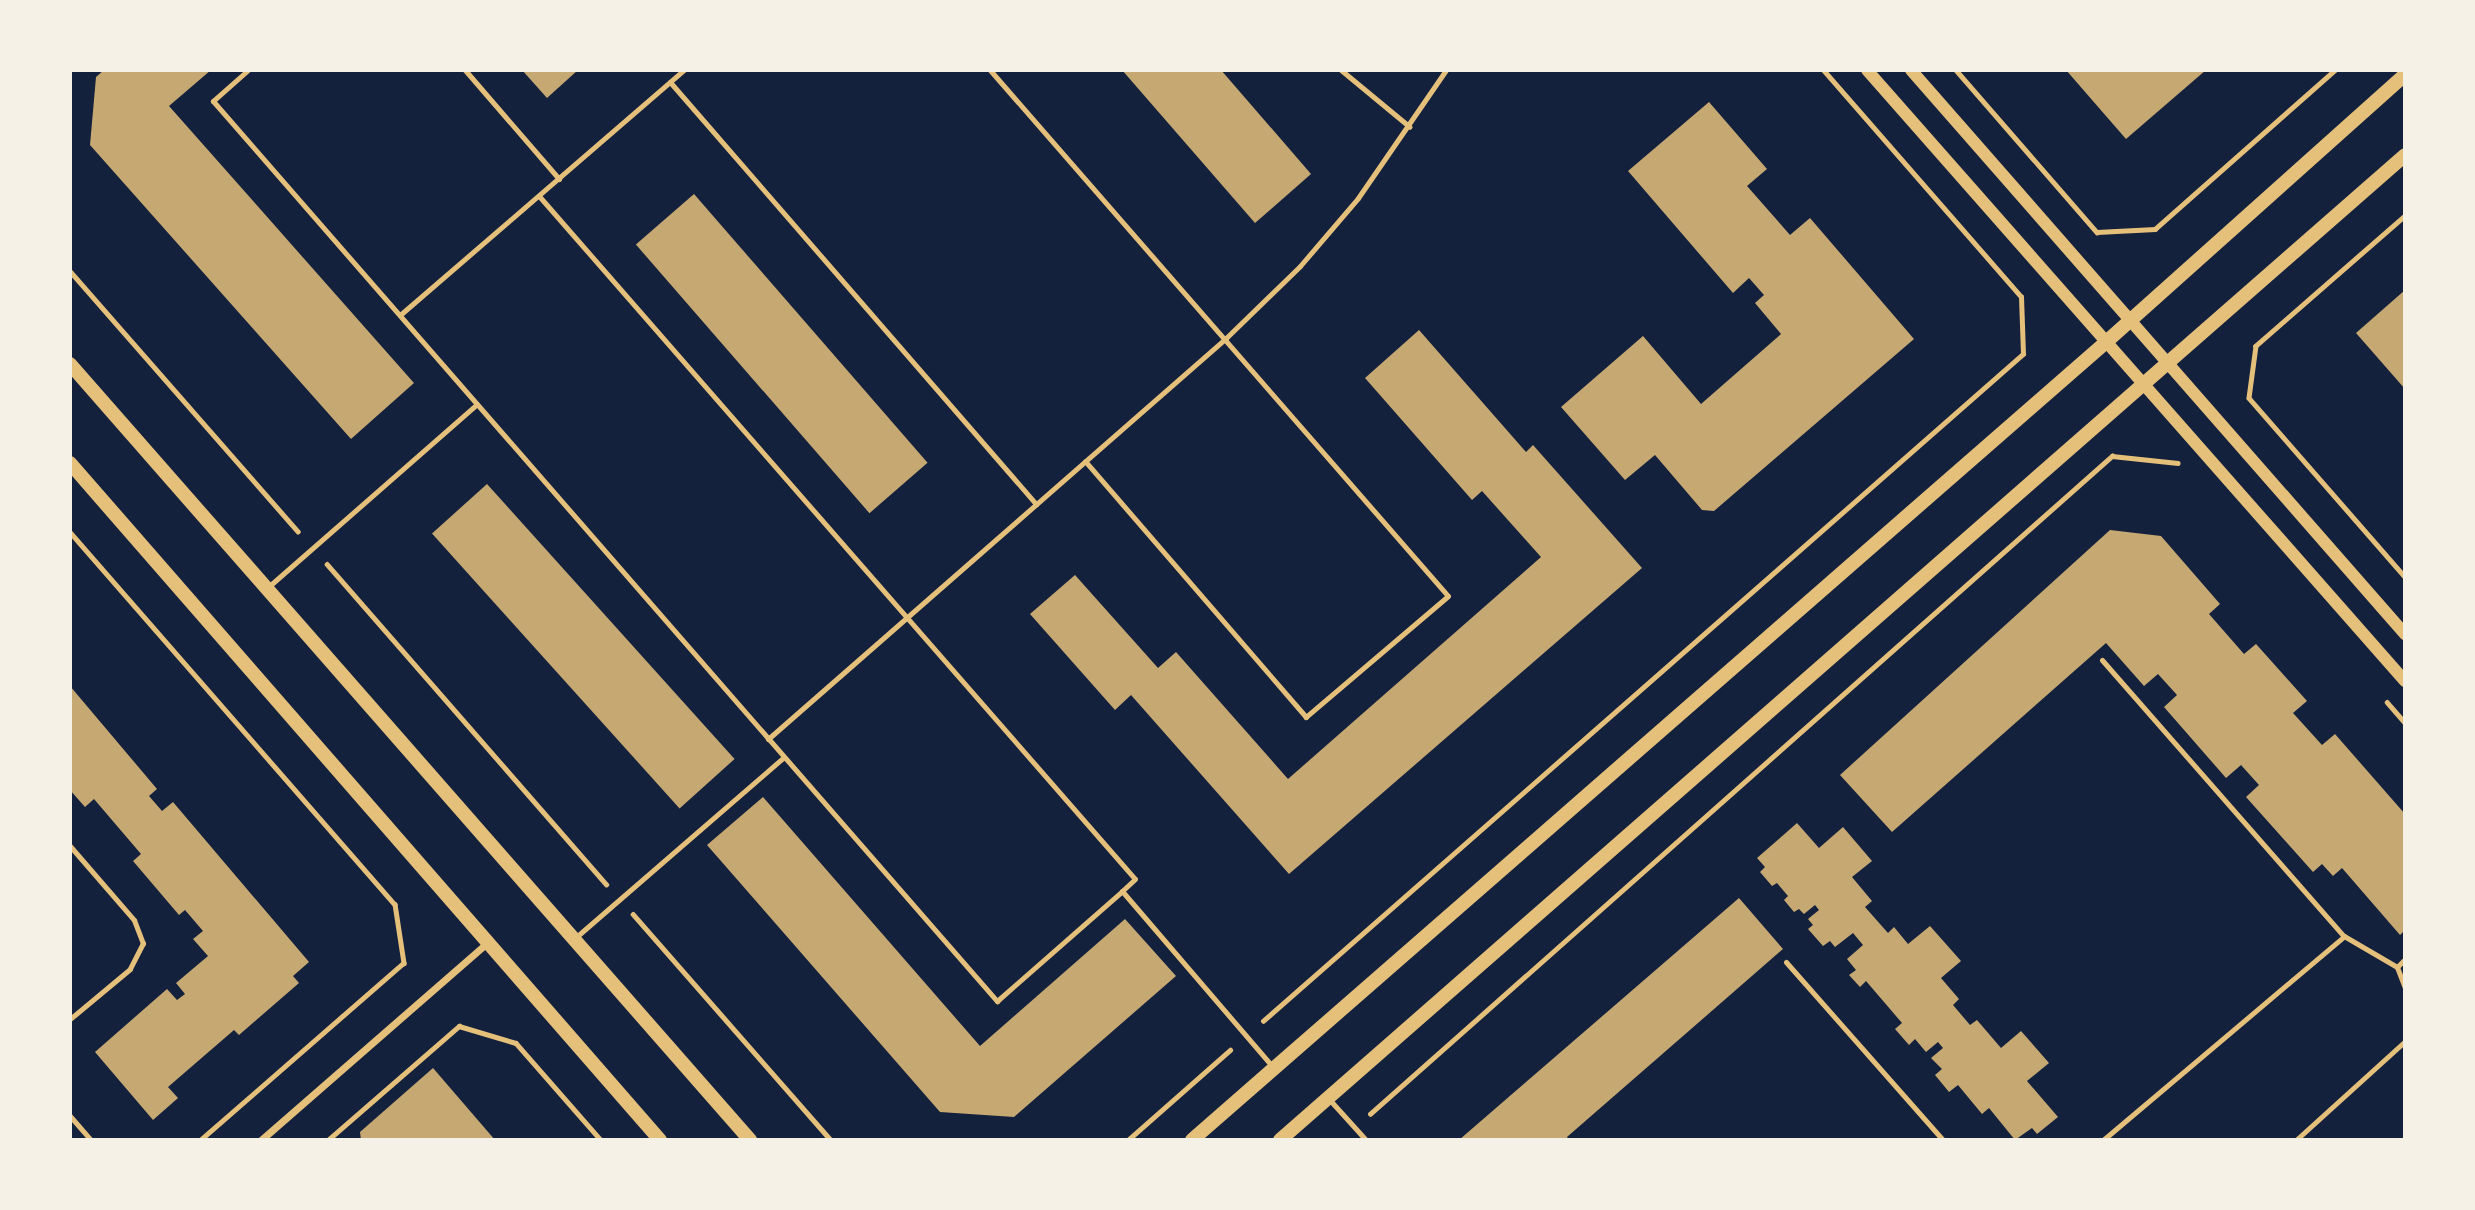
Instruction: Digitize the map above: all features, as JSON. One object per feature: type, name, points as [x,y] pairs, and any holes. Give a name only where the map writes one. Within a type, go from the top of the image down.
[{"type":"main road","points":[[1192,1140],[2105,343],[2405,75]]},
{"type":"main road","points":[[1280,1140],[2405,155]]},
{"type":"main road","points":[[70,364],[750,1140]]},
{"type":"main road","points":[[70,463],[660,1140]]},
{"type":"street","points":[[1867,70],[2405,681]]},
{"type":"street","points":[[1911,70],[2405,634]]},
{"type":"street","points":[[261,1140],[487,943]]},
{"type":"lane","points":[[248,70],[213,101],[997,1001],[1135,879],[538,195]]},
{"type":"lane","points":[[465,70],[559,178]]},
{"type":"lane","points":[[400,315],[684,70]]},
{"type":"lane","points":[[990,70],[1448,596],[1306,718],[1085,461]]},
{"type":"lane","points":[[1341,70],[1409,127]]},
{"type":"lane","points":[[768,738],[1226,338],[1300,266],[1358,198],[1446,70]]},
{"type":"lane","points":[[670,82],[1036,504]]},
{"type":"lane","points":[[267,588],[477,404]]},
{"type":"lane","points":[[2102,660],[2344,936],[2397,967],[2405,988]]},
{"type":"lane","points":[[573,940],[784,757]]},
{"type":"lane","points":[[70,846],[134,920],[143,943],[130,969],[70,1019]]},
{"type":"lane","points":[[1122,891],[1274,1069]]},
{"type":"lane","points":[[2103,1140],[2344,936]]},
{"type":"lane","points":[[2397,967],[2405,959]]},
{"type":"lane","points":[[1786,962],[1943,1140]]},
{"type":"lane","points":[[2296,1140],[2405,1041]]},
{"type":"lane","points":[[1328,1098],[1366,1140]]},
{"type":"lane","points":[[70,1116],[91,1140]]},
{"type":"path","points":[[1128,1140],[2023,355],[2021,297],[1824,70]]},
{"type":"path","points":[[1956,70],[2097,232],[2155,229],[2334,70]]},
{"type":"path","points":[[2405,216],[2256,346],[2249,398],[2405,577]]},
{"type":"path","points":[[70,271],[831,1140]]},
{"type":"path","points":[[1354,1127],[2112,456],[2177,462]]},
{"type":"path","points":[[70,532],[395,904],[404,963],[201,1140]]},
{"type":"path","points":[[328,1140],[459,1026],[516,1043],[601,1140]]},
{"type":"building","points":[[104,70],[211,70],[169,106],[414,383],[351,439],[90,145],[96,77]]},
{"type":"building","points":[[522,70],[578,70],[547,98]]},
{"type":"building","points":[[1122,70],[1221,70],[1311,174],[1255,223]]},
{"type":"building","points":[[2066,70],[2206,70],[2126,139]]},
{"type":"building","points":[[1709,102],[1767,169],[1747,186],[1790,235],[1810,218],[1914,339],[1714,511],[1702,510],[1655,455],[1625,480],[1561,407],[1643,336],[1701,404],[1781,334],[1755,303],[1764,295],[1749,278],[1733,293],[1628,171]]},
{"type":"building","points":[[694,194],[928,463],[869,513],[636,245]]},
{"type":"building","points":[[2405,290],[2405,389],[2356,333]]},
{"type":"building","points":[[1419,330],[1526,452],[1533,445],[1642,568],[1289,874],[1131,695],[1115,710],[1030,614],[1075,575],[1158,668],[1176,652],[1288,779],[1541,557],[1482,491],[1472,500],[1365,378]]},
{"type":"building","points":[[487,484],[735,759],[680,808],[432,534]]},
{"type":"building","points":[[2110,530],[2161,536],[2220,604],[2209,614],[2244,654],[2256,644],[2307,701],[2293,713],[2322,745],[2335,734],[2405,814],[2405,930],[2400,935],[2342,868],[2333,876],[2322,864],[2313,872],[2246,797],[2259,785],[2241,765],[2226,778],[2164,707],[2177,695],[2158,674],[2144,686],[2106,643],[1892,832],[1840,775]]},
{"type":"building","points":[[70,686],[157,789],[149,796],[162,811],[173,802],[309,962],[293,976],[299,983],[239,1035],[234,1030],[168,1087],[178,1098],[153,1120],[95,1052],[167,989],[177,1000],[185,994],[176,983],[208,956],[193,939],[203,931],[185,910],[179,915],[133,861],[141,854],[94,799],[85,807],[70,790]]},
{"type":"building","points":[[763,797],[980,1046],[1125,919],[1176,976],[1014,1117],[940,1112],[707,845]]},
{"type":"building","points":[[1797,823],[1819,848],[1843,827],[1872,861],[1852,877],[1872,901],[1865,907],[1888,933],[1894,927],[1908,944],[1930,926],[1961,961],[1941,978],[1959,999],[1953,1005],[1970,1025],[1977,1020],[2001,1048],[2021,1031],[2049,1063],[2027,1081],[2058,1117],[2037,1134],[2032,1128],[2015,1140],[1989,1108],[1982,1114],[1958,1085],[1949,1092],[1935,1075],[1942,1069],[1931,1058],[1943,1048],[1938,1042],[1926,1052],[1915,1039],[1909,1045],[1895,1029],[1902,1023],[1866,981],[1860,987],[1849,975],[1856,970],[1847,959],[1863,945],[1853,933],[1835,947],[1830,941],[1823,946],[1808,929],[1813,925],[1808,919],[1819,910],[1815,905],[1804,914],[1799,909],[1794,912],[1784,900],[1788,896],[1777,883],[1772,886],[1760,872],[1765,867],[1757,858]]},
{"type":"building","points":[[1739,898],[1783,949],[1567,1137],[1569,1140],[1459,1140]]},
{"type":"building","points":[[433,1068],[495,1140],[361,1140],[360,1132]]}]
